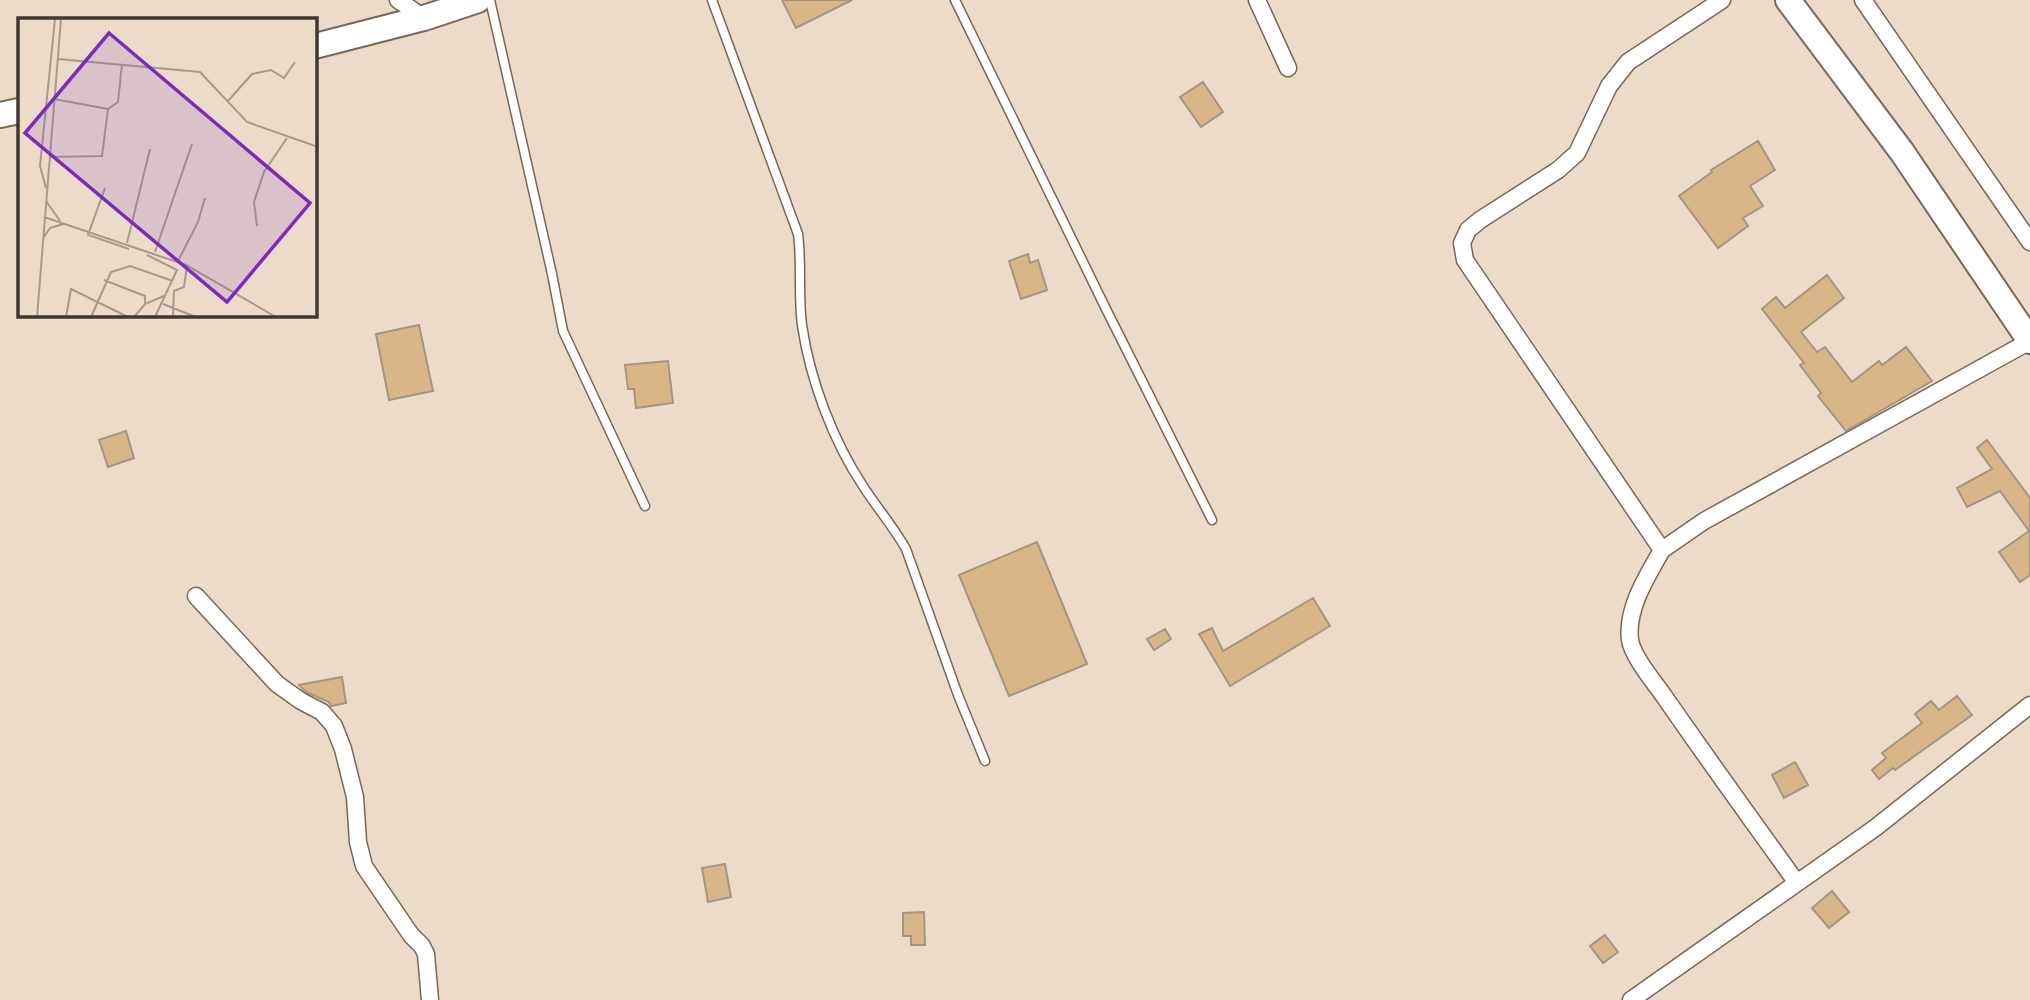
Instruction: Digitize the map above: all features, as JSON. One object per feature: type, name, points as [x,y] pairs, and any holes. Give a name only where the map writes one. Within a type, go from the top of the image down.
[{"type":"main road","points":[[317,45],[424,18],[478,0]]},
{"type":"main road","points":[[1788,0],[1902,152],[2030,341]]},
{"type":"main road","points":[[0,115],[18,111]]},
{"type":"street","points":[[398,0],[424,18]]},
{"type":"street","points":[[1258,0],[1288,68]]},
{"type":"street","points":[[1662,550],[1465,260],[1462,243],[1468,230],[1480,219],[1558,170],[1577,153],[1609,86],[1628,62],[1722,0]]},
{"type":"street","points":[[1863,0],[2030,242]]},
{"type":"street","points":[[1797,883],[1699,747],[1643,666],[1630,642],[1630,625],[1641,588],[1662,550],[1704,521],[2030,341]]},
{"type":"street","points":[[196,596],[277,684],[322,712],[334,726],[343,749],[355,797],[358,842],[364,866],[426,954],[430,1000]]},
{"type":"street","points":[[1631,1000],[1875,828],[2030,705]]},
{"type":"lane","points":[[490,0],[563,331],[645,506]]},
{"type":"lane","points":[[712,0],[798,234],[802,324],[808,356],[833,432],[863,487],[893,526],[906,549],[958,695],[985,761]]},
{"type":"lane","points":[[955,0],[1212,520]]},
{"type":"building","points":[[782,0],[852,0],[796,28]]},
{"type":"building","points":[[1203,82],[1223,112],[1201,127],[1180,97]]},
{"type":"building","points":[[1758,141],[1775,170],[1750,186],[1763,206],[1743,218],[1748,226],[1718,248],[1679,196],[1712,172],[1711,170]]},
{"type":"building","points":[[1028,254],[1030,263],[1038,260],[1047,290],[1021,299],[1009,261]]},
{"type":"building","points":[[1827,275],[1844,298],[1801,332],[1817,352],[1825,347],[1852,382],[1879,361],[1882,365],[1906,347],[1932,381],[1846,431],[1818,396],[1821,393],[1800,365],[1804,363],[1762,309],[1776,297],[1785,308]]},
{"type":"building","points":[[419,325],[433,391],[389,400],[376,334]]},
{"type":"building","points":[[668,361],[673,403],[636,408],[634,389],[628,389],[625,365]]},
{"type":"building","points":[[126,431],[134,458],[108,467],[99,440]]},
{"type":"building","points":[[1987,440],[2030,498],[2030,575],[2020,582],[1999,552],[2029,531],[2000,491],[1967,507],[1957,488],[1992,469],[1977,448]]},
{"type":"building","points":[[1037,542],[1087,664],[1009,696],[959,575]]},
{"type":"building","points":[[1313,598],[1330,626],[1230,686],[1199,634],[1212,628],[1223,651]]},
{"type":"building","points":[[1165,629],[1171,639],[1154,650],[1147,639]]},
{"type":"building","points":[[342,677],[346,703],[331,706],[329,702],[306,692],[299,685]]},
{"type":"building","points":[[1957,696],[1972,715],[1879,779],[1872,770],[1886,758],[1882,753],[1922,723],[1915,714],[1931,701],[1939,710]]},
{"type":"building","points":[[1795,762],[1808,785],[1784,798],[1772,775]]},
{"type":"building","points":[[725,864],[731,897],[708,902],[702,868]]},
{"type":"building","points":[[1832,891],[1849,912],[1829,928],[1812,908]]},
{"type":"building","points":[[924,912],[925,945],[911,945],[911,936],[903,936],[903,913]]},
{"type":"building","points":[[1605,935],[1618,952],[1603,963],[1590,946]]}]
